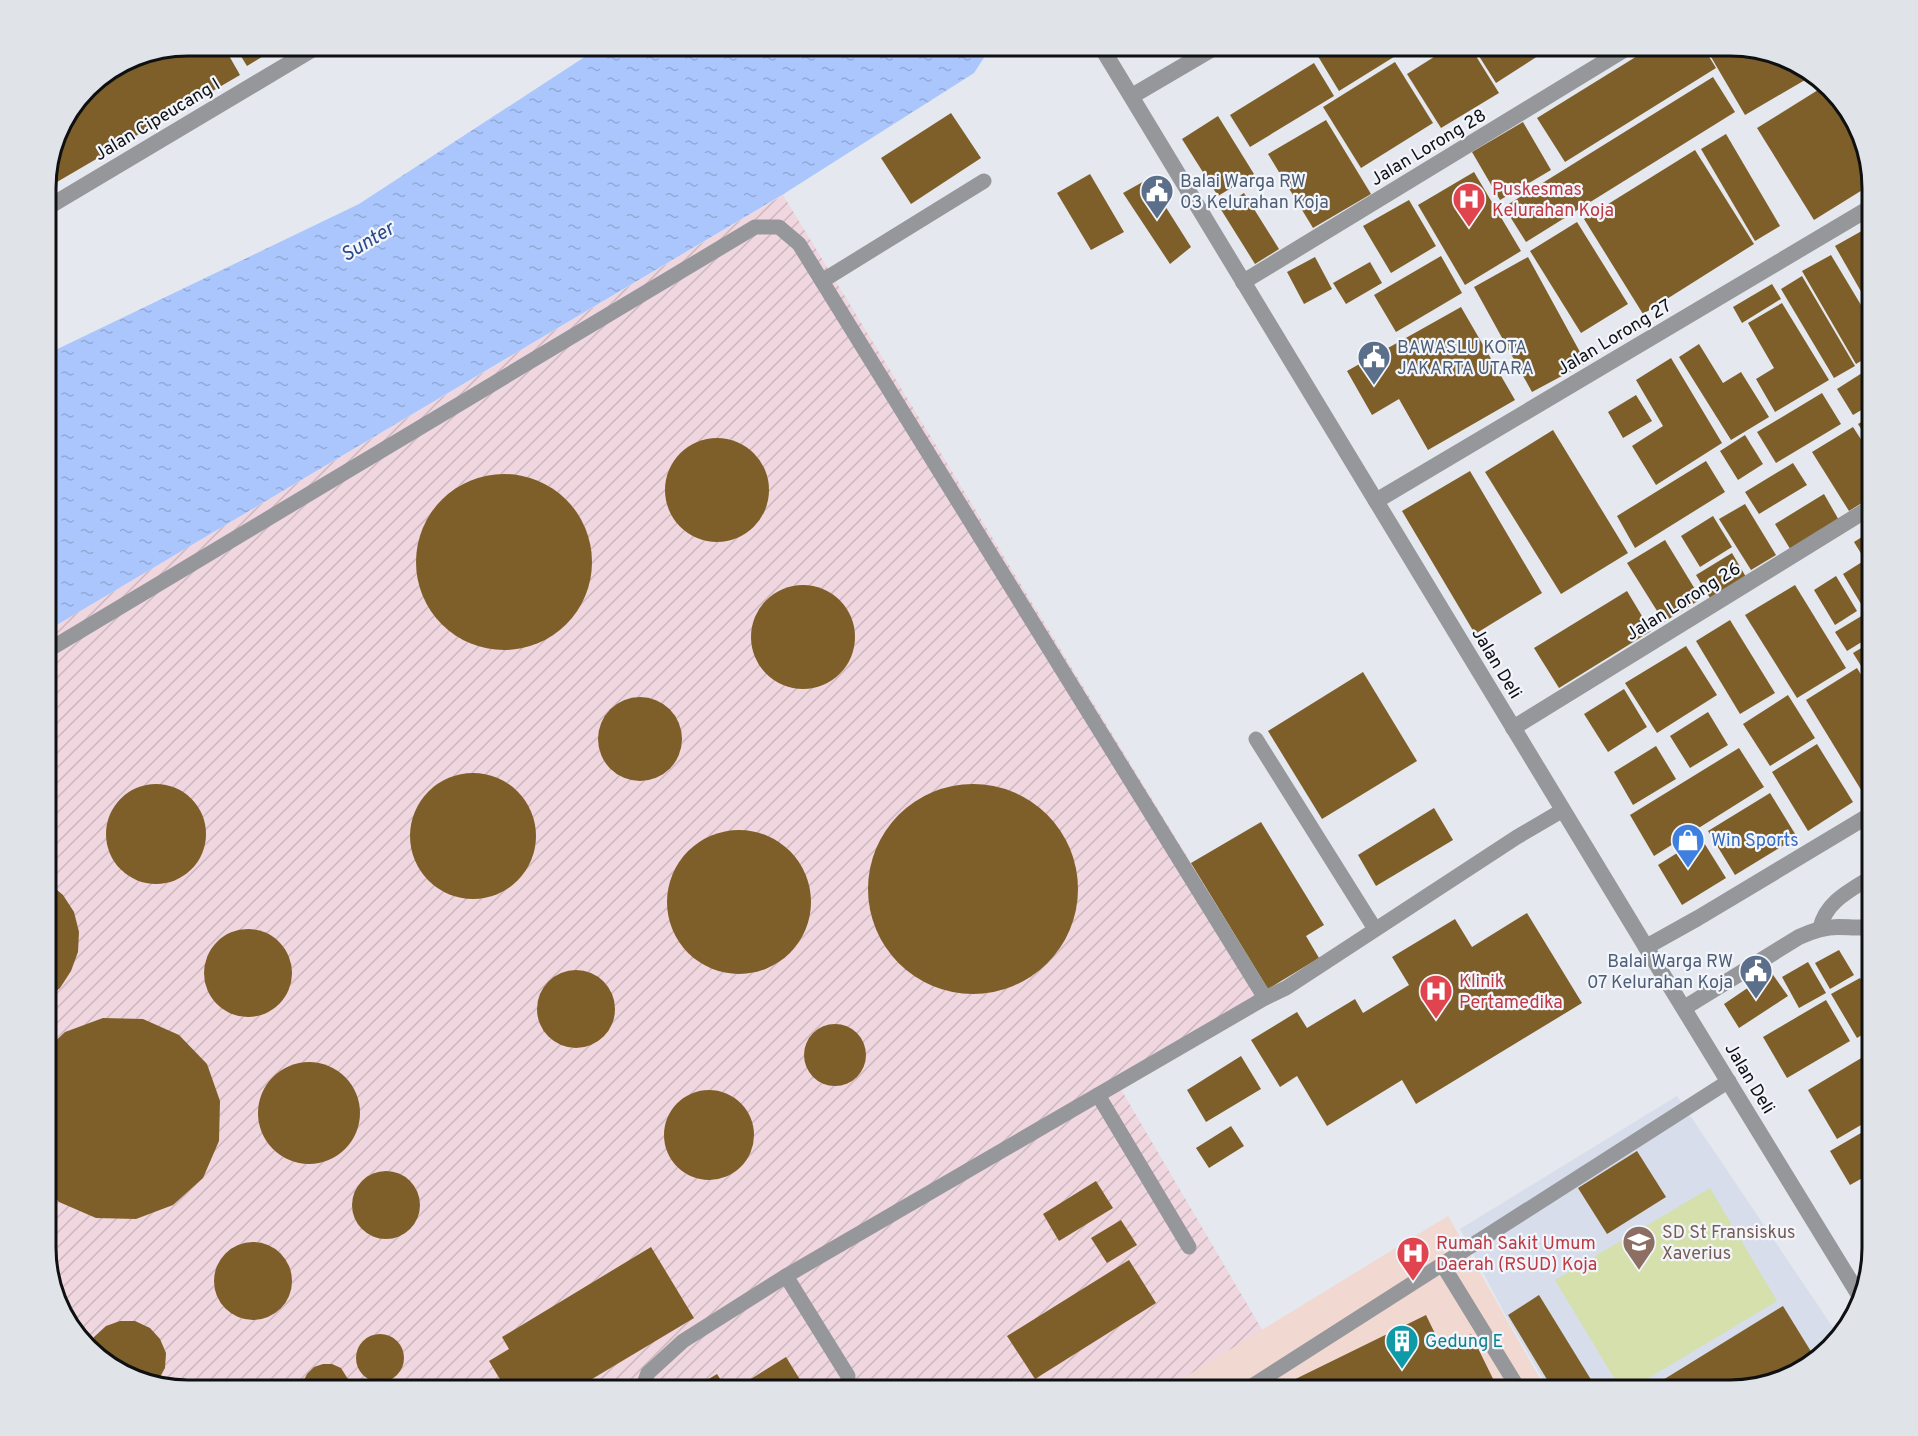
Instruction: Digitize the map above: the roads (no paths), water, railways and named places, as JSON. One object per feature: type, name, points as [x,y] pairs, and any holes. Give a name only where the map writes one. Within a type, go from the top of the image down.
[{"type":"street","name":"Jalan Cipeucang I","points":[[56,201],[301,56]]},
{"type":"street","name":"Jalan Deli","points":[[1107,56],[1856,1289]]},
{"type":"street","points":[[1132,96],[1200,56]]},
{"type":"street","name":"Jalan Lorong 28","points":[[1243,282],[1614,56]]},
{"type":"street","name":"Jalan Lorong 27","points":[[1376,501],[1862,213]]},
{"type":"street","name":"Jalan Lorong 26","points":[[1514,728],[1862,513]]},
{"type":"street","points":[[1646,947],[1862,820]]},
{"type":"street","points":[[1684,1008],[1799,937],[1820,928],[1862,929]]},
{"type":"lane","points":[[822,281],[984,181]]},
{"type":"lane","points":[[56,645],[755,227],[780,227],[799,244],[1265,998]]},
{"type":"lane","points":[[1256,739],[1375,930]]},
{"type":"lane","points":[[645,1380],[648,1373],[683,1341],[786,1276],[1265,998],[1286,988],[1517,837],[1563,810]]},
{"type":"lane","points":[[1820,928],[1828,908],[1862,883]]},
{"type":"lane","points":[[1261,1380],[1729,1081]]},
{"type":"lane","points":[[1098,1095],[1188,1247]]},
{"type":"lane","points":[[1442,1264],[1513,1380]]},
{"type":"lane","points":[[786,1276],[848,1377]]},
{"type":"water","name":"Sunter","points":[[586,56],[985,56],[974,73],[782,195],[56,625],[56,350],[359,204]]},
{"type":"place","name":"Balai Warga RW 03 Kelurahan Koja","points":[[1157,220]]},
{"type":"place","name":"Puskesmas Kelurahan Koja","points":[[1469,228]]},
{"type":"place","name":"BAWASLU KOTA JAKARTA UTARA","points":[[1374,386]]},
{"type":"place","name":"Win Sports","points":[[1688,869]]},
{"type":"place","name":"Balai Warga RW 07 Kelurahan Koja","points":[[1756,1000]]},
{"type":"place","name":"Klinik Pertamedika","points":[[1436,1020]]},
{"type":"place","name":"SD St Fransiskus Xaverius","points":[[1639,1271]]},
{"type":"place","name":"Rumah Sakit Umum Daerah (RSUD) Koja","points":[[1413,1282]]},
{"type":"place","name":"Gedung E","points":[[1402,1370]]}]
